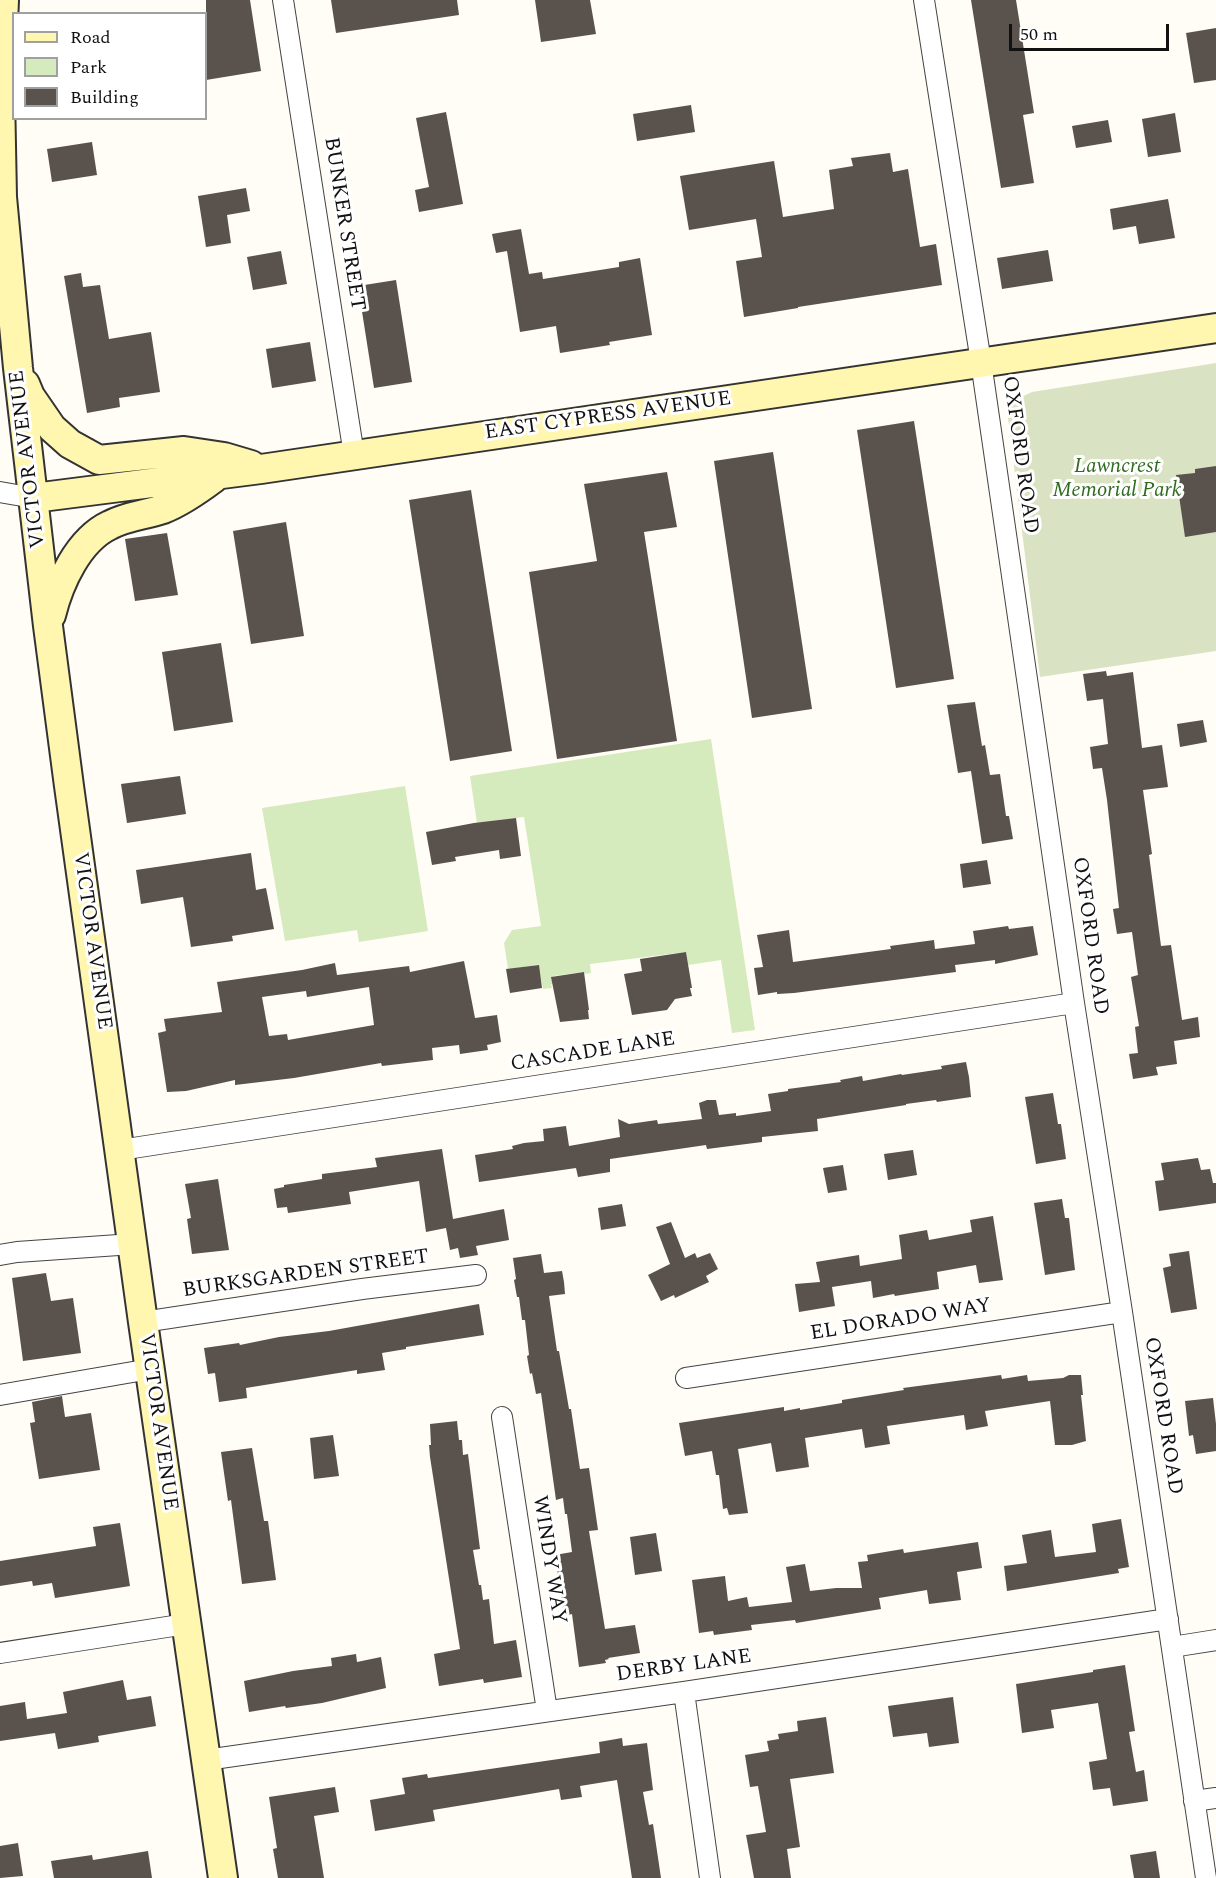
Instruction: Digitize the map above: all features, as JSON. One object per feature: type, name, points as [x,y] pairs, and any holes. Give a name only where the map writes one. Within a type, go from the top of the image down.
[{"type":"main road","name":"VICTOR AVENUE","points":[[4,0],[0,94],[2,197],[18,368],[48,626],[143,1322],[223,1878]]},
{"type":"main road","name":"EAST CYPRESS AVENUE","points":[[34,498],[261,469],[1216,328]]},
{"type":"main road","points":[[18,368],[30,396],[52,428],[70,444],[99,460],[184,452],[224,457],[261,469]]},
{"type":"main road","points":[[48,626],[56,594],[74,558],[92,538],[107,526],[177,503],[219,475]]},
{"type":"street","name":"BUNKER STREET","points":[[283,0],[354,455]]},
{"type":"street","name":"OXFORD ROAD","points":[[924,0],[981,362],[1074,1003],[1206,1878]]},
{"type":"street","name":"EAST CYPRESS AVENUE","points":[[0,492],[34,498]]},
{"type":"street","name":"CASCADE LANE","points":[[120,1150],[1074,1003]]},
{"type":"street","points":[[0,1256],[17,1252],[133,1245]]},
{"type":"street","name":"BURKSGARDEN STREET","points":[[143,1322],[362,1289],[477,1275]]},
{"type":"street","name":"EL DORADO WAY","points":[[686,1378],[1122,1312]]},
{"type":"street","points":[[0,1395],[150,1369]]},
{"type":"street","name":"WINDY WAY","points":[[502,1417],[547,1711]]},
{"type":"street","name":"DERBY LANE","points":[[206,1760],[684,1692],[1168,1619]]},
{"type":"street","points":[[0,1653],[186,1624]]},
{"type":"street","points":[[1172,1647],[1216,1640]]},
{"type":"street","points":[[684,1692],[710,1878]]},
{"type":"street","points":[[1194,1801],[1216,1798]]},
{"type":"green space","name":"Lawncrest Memorial Park","points":[[1216,363],[1216,651],[1040,677],[1008,417],[1010,405],[1015,399],[1032,392]]},
{"type":"green space","points":[[711,739],[755,1030],[732,1033],[721,960],[688,965],[686,952],[590,964],[591,973],[553,976],[552,988],[543,989],[538,965],[508,969],[504,943],[512,930],[541,926],[524,817],[493,821],[478,830],[470,776]]},
{"type":"green space","points":[[405,786],[428,931],[359,942],[357,930],[285,941],[262,808]]},
{"type":"building","points":[[206,0],[250,0],[261,71],[207,80]]},
{"type":"building","points":[[331,0],[457,0],[459,15],[336,33]]},
{"type":"building","points":[[535,0],[590,0],[596,34],[541,42]]},
{"type":"building","points":[[971,0],[1016,0],[1034,113],[1023,115],[1034,183],[1001,188]]},
{"type":"building","points":[[1216,28],[1216,80],[1194,83],[1186,33]]},
{"type":"building","points":[[691,105],[695,132],[637,141],[633,114]]},
{"type":"building","points":[[446,112],[463,204],[419,212],[415,190],[429,187],[416,118]]},
{"type":"building","points":[[1175,113],[1181,152],[1148,157],[1142,119]]},
{"type":"building","points":[[1108,120],[1112,142],[1076,148],[1072,126]]},
{"type":"building","points":[[92,142],[97,175],[52,182],[47,149]]},
{"type":"building","points":[[890,153],[893,172],[908,169],[920,247],[936,244],[942,285],[744,317],[736,261],[762,257],[756,219],[689,230],[680,176],[774,161],[783,217],[834,209],[829,170],[853,166],[851,158]]},
{"type":"building","points":[[246,188],[250,211],[227,215],[231,243],[206,247],[198,196]]},
{"type":"building","points":[[1168,199],[1175,238],[1139,244],[1136,226],[1113,230],[1110,209]]},
{"type":"building","points":[[521,229],[529,274],[542,272],[543,279],[619,267],[619,262],[640,258],[652,335],[560,353],[556,326],[520,332],[507,251],[496,253],[492,234]]},
{"type":"building","points":[[1048,250],[1053,281],[1002,289],[997,258]]},
{"type":"building","points":[[281,251],[287,284],[253,290],[247,257]]},
{"type":"building","points":[[81,273],[83,287],[100,285],[109,339],[151,332],[160,392],[119,398],[120,407],[87,413],[64,276]]},
{"type":"building","points":[[396,280],[412,382],[374,388],[358,286]]},
{"type":"building","points":[[310,342],[316,381],[272,388],[266,349]]},
{"type":"building","points":[[914,421],[954,679],[896,688],[857,430]]},
{"type":"building","points":[[773,452],[812,709],[752,718],[714,461]]},
{"type":"building","points":[[1216,466],[1216,532],[1185,537],[1176,475],[1195,473],[1195,469]]},
{"type":"building","points":[[667,472],[677,527],[644,532],[677,741],[557,759],[529,572],[597,561],[584,484]]},
{"type":"building","points":[[471,490],[512,751],[450,761],[409,500]]},
{"type":"building","points":[[286,522],[304,636],[251,644],[233,531]]},
{"type":"building","points":[[167,533],[178,595],[135,601],[125,539]]},
{"type":"building","points":[[221,643],[233,722],[174,731],[162,652]]},
{"type":"building","points":[[1106,671],[1107,676],[1133,672],[1142,748],[1162,745],[1168,787],[1143,790],[1152,854],[1149,855],[1161,946],[1171,945],[1182,1020],[1198,1017],[1200,1037],[1174,1041],[1177,1064],[1156,1067],[1158,1075],[1133,1079],[1129,1054],[1138,1053],[1135,1027],[1139,1026],[1131,977],[1138,975],[1132,932],[1117,934],[1113,909],[1119,908],[1107,800],[1102,768],[1093,769],[1090,747],[1108,744],[1103,699],[1087,701],[1083,674]]},
{"type":"building","points":[[975,702],[982,746],[985,745],[990,775],[1000,774],[1006,816],[1009,816],[1013,839],[982,844],[971,771],[958,773],[947,705]]},
{"type":"building","points":[[1203,720],[1207,742],[1180,747],[1177,724]]},
{"type":"building","points":[[180,776],[186,814],[127,823],[121,784]]},
{"type":"building","points":[[516,818],[521,856],[500,859],[499,850],[455,857],[456,861],[432,865],[426,832]]},
{"type":"building","points":[[251,853],[256,890],[266,888],[274,929],[232,936],[233,941],[191,947],[183,897],[141,904],[136,870]]},
{"type":"building","points":[[987,860],[991,884],[963,888],[960,864]]},
{"type":"building","points":[[1008,926],[1009,929],[1033,926],[1038,955],[995,964],[995,960],[955,965],[956,972],[794,993],[777,994],[777,992],[758,995],[754,968],[763,967],[757,935],[789,930],[793,962],[891,949],[890,946],[934,940],[935,949],[975,944],[973,931]]},
{"type":"building","points":[[686,952],[692,996],[675,999],[667,1010],[632,1015],[624,974],[642,971],[640,959]]},
{"type":"building","points":[[464,961],[475,1018],[497,1015],[501,1042],[487,1045],[488,1050],[460,1054],[459,1045],[432,1048],[433,1060],[382,1066],[381,1063],[294,1078],[235,1085],[235,1080],[186,1091],[167,1092],[158,1033],[166,1031],[164,1019],[222,1012],[217,982],[335,963],[337,975],[409,966],[410,972]],"holes":[[[369,987],[374,1025],[288,1040],[287,1034],[269,1036],[262,997],[306,991],[307,997]]]},
{"type":"building","points":[[539,965],[542,988],[510,993],[506,969]]},
{"type":"building","points":[[584,972],[589,1019],[560,1022],[551,977]]},
{"type":"building","points":[[966,1062],[971,1097],[906,1104],[817,1119],[818,1131],[762,1137],[762,1142],[707,1149],[706,1145],[610,1159],[610,1172],[578,1177],[576,1168],[479,1182],[475,1155],[513,1149],[512,1146],[524,1143],[544,1141],[543,1129],[566,1126],[569,1146],[620,1137],[618,1119],[629,1124],[657,1120],[658,1124],[702,1119],[699,1103],[707,1100],[716,1100],[719,1115],[736,1113],[736,1116],[771,1111],[768,1094],[841,1082],[840,1080],[862,1076],[863,1081],[942,1069],[941,1066]]},
{"type":"building","points":[[1053,1093],[1058,1124],[1061,1124],[1066,1159],[1036,1164],[1025,1097]]},
{"type":"building","points":[[442,1149],[453,1219],[504,1209],[509,1240],[476,1246],[478,1255],[460,1258],[458,1248],[450,1250],[446,1228],[426,1232],[419,1181],[349,1192],[351,1204],[288,1213],[287,1207],[277,1208],[274,1189],[284,1187],[284,1185],[322,1179],[322,1174],[377,1167],[375,1158]]},
{"type":"building","points":[[913,1150],[917,1175],[888,1180],[884,1154]]},
{"type":"building","points":[[1198,1158],[1201,1170],[1210,1169],[1213,1183],[1216,1183],[1216,1203],[1159,1211],[1155,1181],[1164,1180],[1161,1163]]},
{"type":"building","points":[[843,1165],[847,1190],[828,1193],[823,1168]]},
{"type":"building","points":[[218,1179],[229,1250],[192,1254],[187,1219],[191,1218],[185,1184]]},
{"type":"building","points":[[1062,1199],[1065,1218],[1069,1218],[1075,1270],[1045,1275],[1034,1203]]},
{"type":"building","points":[[622,1204],[626,1226],[601,1230],[598,1208]]},
{"type":"building","points":[[993,1216],[1003,1280],[979,1283],[976,1265],[937,1272],[939,1289],[895,1296],[894,1294],[873,1298],[871,1281],[832,1287],[835,1306],[799,1312],[795,1284],[820,1282],[816,1262],[859,1255],[860,1266],[902,1259],[899,1235],[927,1230],[929,1240],[972,1232],[970,1220]]},
{"type":"building","points":[[671,1222],[685,1258],[695,1253],[697,1258],[710,1253],[718,1269],[706,1276],[709,1282],[675,1298],[674,1295],[661,1301],[648,1275],[670,1264],[656,1227]]},
{"type":"building","points":[[1189,1251],[1197,1309],[1171,1313],[1163,1268],[1171,1266],[1169,1254]]},
{"type":"building","points":[[541,1254],[544,1273],[562,1271],[564,1282],[565,1294],[549,1296],[557,1351],[559,1351],[569,1409],[571,1409],[580,1469],[589,1468],[598,1530],[589,1531],[605,1629],[635,1625],[640,1653],[608,1658],[605,1660],[606,1663],[579,1667],[572,1614],[564,1616],[555,1555],[572,1552],[567,1514],[565,1514],[563,1498],[556,1500],[541,1393],[536,1394],[532,1373],[530,1374],[525,1320],[522,1320],[514,1280],[516,1279],[513,1258]]},
{"type":"building","points":[[46,1273],[51,1301],[73,1298],[81,1353],[23,1361],[12,1278]]},
{"type":"building","points":[[479,1304],[484,1335],[382,1353],[385,1370],[357,1374],[357,1370],[246,1388],[247,1398],[219,1402],[215,1373],[208,1374],[204,1348],[239,1343],[240,1345],[279,1337],[329,1331]]},
{"type":"building","points":[[1001,1375],[1002,1379],[1027,1375],[1028,1381],[1081,1375],[1086,1441],[1072,1445],[1055,1445],[1050,1401],[985,1411],[988,1426],[966,1430],[964,1415],[887,1426],[890,1444],[865,1448],[862,1429],[805,1438],[809,1467],[776,1472],[771,1443],[738,1449],[748,1513],[729,1515],[727,1508],[723,1509],[719,1475],[716,1475],[712,1451],[685,1456],[679,1423],[784,1407],[784,1411],[800,1408],[800,1410],[842,1403],[842,1400],[904,1390],[903,1388]]},
{"type":"building","points":[[62,1396],[65,1417],[91,1413],[100,1470],[39,1479],[30,1423],[35,1422],[32,1402]]},
{"type":"building","points":[[1213,1398],[1216,1451],[1196,1454],[1193,1435],[1189,1436],[1185,1401]]},
{"type":"building","points":[[457,1421],[463,1455],[468,1454],[480,1549],[473,1550],[479,1585],[481,1585],[483,1600],[489,1599],[494,1644],[516,1640],[522,1677],[484,1683],[483,1679],[439,1686],[434,1654],[460,1649],[430,1457],[430,1424]]},
{"type":"building","points":[[333,1435],[339,1476],[314,1479],[310,1438]]},
{"type":"building","points":[[252,1448],[264,1521],[268,1521],[276,1580],[242,1584],[231,1500],[228,1501],[221,1452]]},
{"type":"building","points":[[1121,1519],[1129,1567],[1118,1569],[1119,1573],[1007,1591],[1004,1566],[1027,1563],[1022,1535],[1051,1530],[1055,1557],[1096,1552],[1092,1524]]},
{"type":"building","points":[[120,1523],[130,1586],[55,1598],[52,1583],[33,1586],[32,1581],[0,1586],[0,1561],[96,1546],[93,1527]]},
{"type":"building","points":[[656,1533],[662,1571],[635,1575],[630,1537]]},
{"type":"building","points":[[978,1542],[982,1568],[957,1572],[961,1600],[929,1604],[927,1590],[879,1598],[881,1609],[796,1623],[795,1620],[751,1625],[752,1630],[714,1635],[713,1631],[699,1633],[692,1580],[725,1576],[728,1601],[747,1597],[749,1607],[792,1602],[786,1567],[805,1564],[810,1591],[862,1588],[858,1562],[868,1561],[867,1555],[903,1549],[904,1553]]},
{"type":"building","points":[[356,1654],[357,1662],[381,1657],[386,1688],[322,1703],[249,1712],[244,1681],[332,1666],[331,1658]]},
{"type":"building","points":[[1125,1665],[1135,1731],[1129,1732],[1136,1772],[1144,1770],[1148,1801],[1113,1806],[1110,1788],[1093,1790],[1089,1762],[1107,1759],[1098,1703],[1051,1710],[1054,1728],[1022,1733],[1016,1684]]},
{"type":"building","points":[[123,1680],[127,1700],[151,1696],[156,1726],[98,1736],[99,1742],[58,1749],[55,1733],[0,1741],[0,1706],[25,1702],[27,1719],[67,1713],[63,1692]]},
{"type":"building","points":[[953,1697],[959,1743],[929,1747],[927,1733],[893,1737],[888,1706]]},
{"type":"building","points":[[826,1717],[834,1773],[790,1779],[800,1847],[787,1849],[791,1878],[754,1878],[746,1835],[766,1832],[758,1786],[750,1787],[745,1755],[769,1751],[767,1741],[779,1739],[778,1734],[798,1731],[797,1721]]},
{"type":"building","points":[[622,1738],[623,1746],[647,1743],[653,1790],[643,1792],[649,1825],[653,1824],[661,1878],[632,1878],[617,1780],[580,1786],[582,1797],[561,1800],[559,1789],[433,1810],[435,1821],[375,1831],[370,1800],[405,1794],[402,1778],[427,1774],[428,1778],[600,1753],[599,1742]]},
{"type":"building","points":[[335,1787],[339,1812],[314,1816],[324,1878],[278,1878],[273,1849],[277,1848],[269,1797]]},
{"type":"building","points":[[18,1843],[23,1876],[0,1878],[0,1846]]},
{"type":"building","points":[[148,1851],[152,1878],[54,1878],[51,1861],[92,1855],[93,1860]]},
{"type":"building","points":[[1156,1851],[1160,1878],[1134,1878],[1130,1855]]}]
